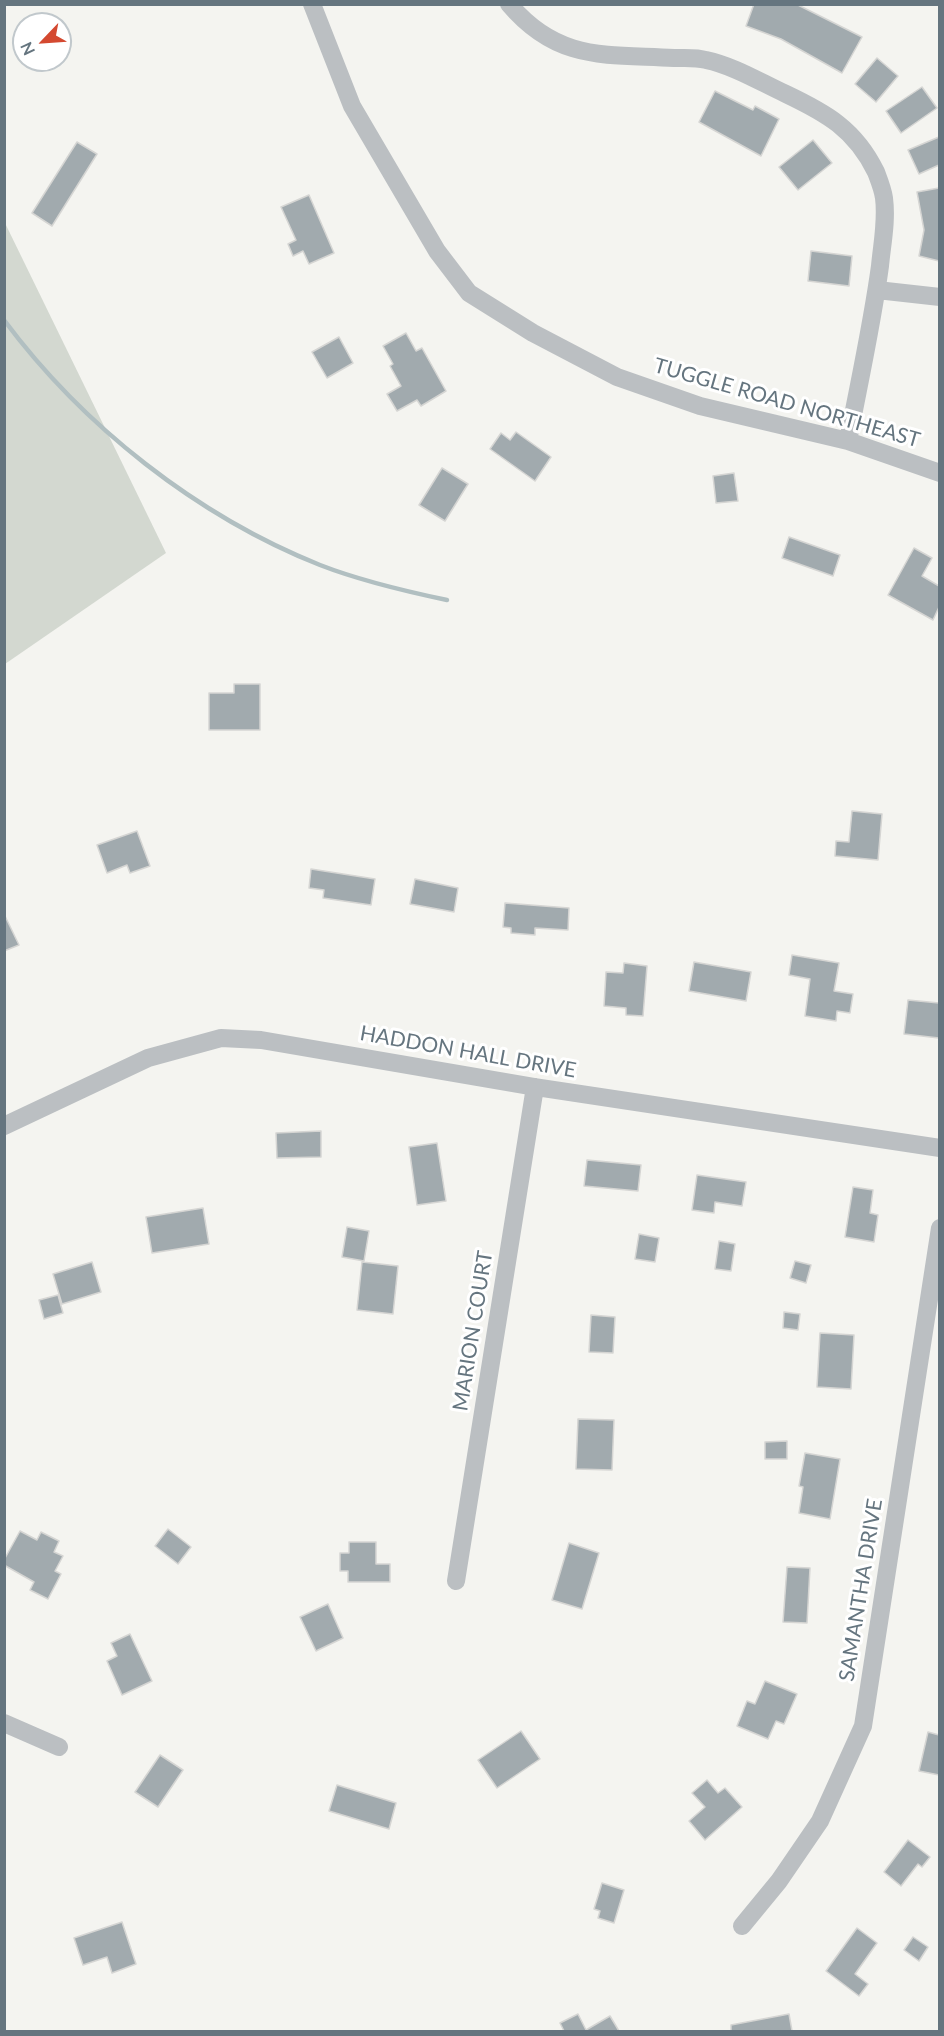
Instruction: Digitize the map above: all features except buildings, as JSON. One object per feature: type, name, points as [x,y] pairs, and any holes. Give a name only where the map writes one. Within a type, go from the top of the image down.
[{"type":"street","name":"TUGGLE ROAD NORTHEAST","points":[[312,4],[352,106],[437,250],[469,293],[533,333],[617,376],[700,406],[848,441],[939,474]]},
{"type":"street","points":[[509,4],[527,25],[550,41],[580,51],[609,56],[705,59],[743,73],[818,108],[843,127],[862,149],[876,173],[884,197],[885,225],[877,290],[848,441]]},
{"type":"street","points":[[877,290],[939,297]]},
{"type":"street","name":"HADDON HALL DRIVE","points":[[4,1126],[148,1058],[221,1038],[261,1040],[535,1087],[939,1148]]},
{"type":"street","name":"MARION COURT","points":[[456,1581],[535,1087]]},
{"type":"street","name":"SAMANTHA DRIVE","points":[[742,1926],[779,1881],[820,1821],[863,1726],[939,1228]]},
{"type":"street","points":[[4,1723],[59,1748]]},
{"type":"shaded area","points":[[4,221],[166,553],[5,664],[4,664]]},
{"type":"waterway","points":[[4,320],[69,396],[106,431],[187,494],[274,545],[320,565],[383,585],[447,600]]}]
